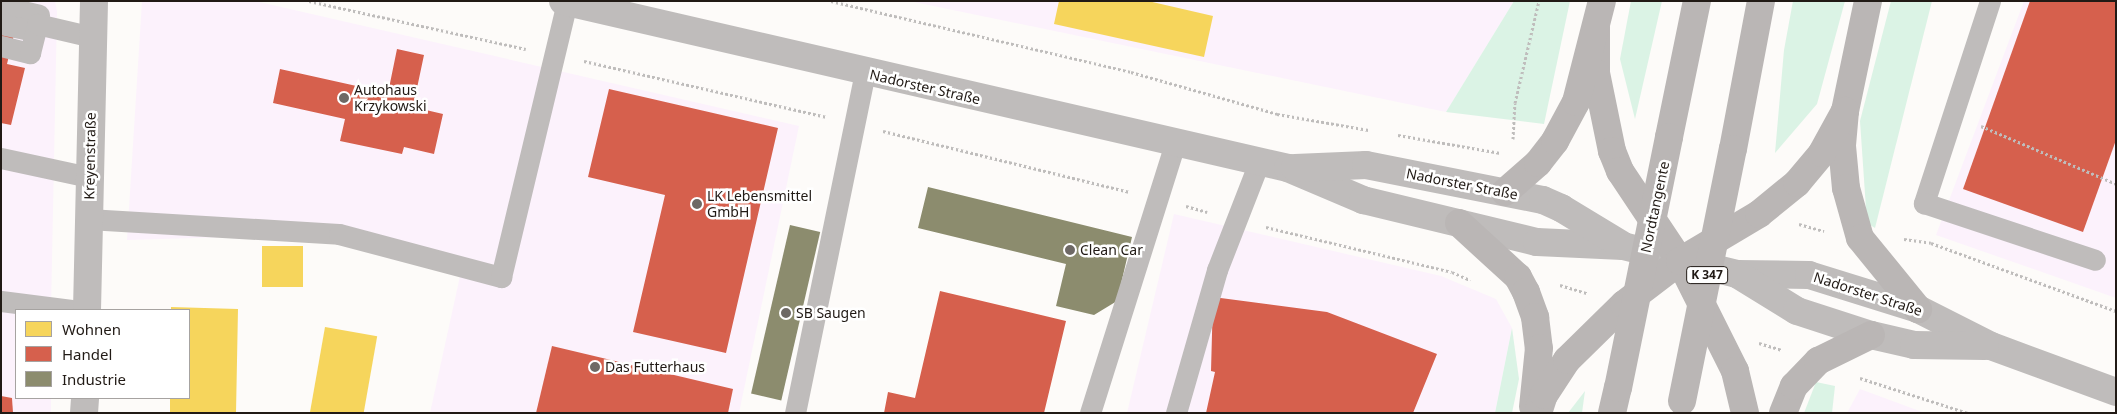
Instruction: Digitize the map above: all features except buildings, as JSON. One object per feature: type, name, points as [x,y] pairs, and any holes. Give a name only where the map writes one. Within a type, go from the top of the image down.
[{"type":"highway","name":"Nordtangente","points":[[1615,400],[1697,1]]},
{"type":"highway","name":"K 347","points":[[1680,407],[1761,1]]},
{"type":"highway","name":"K 347","points":[[1868,1],[1845,111],[1842,146],[1846,188],[1860,238],[1918,309]]},
{"type":"highway","name":"K 347","points":[[1599,14],[1596,73],[1612,151],[1620,171],[1680,261],[1760,214],[1797,183],[1822,153],[1845,111]]},
{"type":"highway","name":"K 347","points":[[1505,192],[1538,163],[1555,141],[1576,102],[1599,14]]},
{"type":"highway","points":[[1460,223],[1518,278],[1526,292],[1535,317],[1538,348],[1532,413]]},
{"type":"highway","points":[[1538,413],[1544,395],[1568,360],[1624,304],[1680,261],[1735,371],[1745,413]]},
{"type":"highway","points":[[1784,413],[1794,386],[1818,361],[1871,335]]},
{"type":"street","name":"Kreyenstraße","points":[[86,309],[94,1]]},
{"type":"street","name":"Nadorster Straße","points":[[565,2],[865,73],[1288,168],[1363,200],[1537,242],[1623,246],[1737,274],[1809,275],[1918,309],[1991,346],[2116,392]]},
{"type":"street","name":"Nadorster Straße","points":[[1288,168],[1366,165],[1505,192],[1562,208],[1623,246]]},
{"type":"street","name":"Nadorster Straße","points":[[1737,274],[1797,311],[1871,335],[1914,345],[1991,346]]},
{"type":"street","points":[[84,399],[84,413]]},
{"type":"lane","points":[[1990,1],[1924,203],[2095,260]]},
{"type":"lane","points":[[88,219],[339,234],[501,277],[565,2]]},
{"type":"lane","points":[[1,6],[93,37]]},
{"type":"lane","points":[[1,24],[39,18]]},
{"type":"lane","points":[[1,46],[30,53],[39,18]]},
{"type":"lane","points":[[795,413],[865,73]]},
{"type":"lane","points":[[1090,413],[1175,144]]},
{"type":"lane","points":[[1,158],[88,177]]},
{"type":"lane","points":[[1176,413],[1217,270],[1258,162]]},
{"type":"lane","points":[[1,301],[63,309]]},
{"type":"path","points":[[831,1],[1131,72],[1277,114],[1375,131]]},
{"type":"path","points":[[1512,155],[1515,104],[1539,1]]},
{"type":"path","points":[[1954,116],[2116,184]]},
{"type":"path","points":[[1394,134],[1512,155],[1538,163]]},
{"type":"path","points":[[1760,214],[1860,238],[1885,236],[1930,242],[2116,311]]},
{"type":"shaded area","points":[[1,1],[55,1],[57,11],[51,309],[15,309],[15,399],[51,399],[51,413],[1,413]]},
{"type":"shaded area","points":[[142,1],[255,1],[799,126],[739,413],[430,413],[462,267],[339,234],[127,240]]},
{"type":"shaded area","points":[[909,1],[1514,1],[1446,112]]},
{"type":"shaded area","points":[[2024,1],[2116,1],[2116,298],[1936,235]]},
{"type":"shaded area","points":[[1174,214],[1441,276],[1496,299],[1512,328],[1495,413],[1127,413]]},
{"type":"shaded area","points":[[1860,389],[1925,413],[1847,413]]},
{"type":"green space","points":[[1514,1],[1570,1],[1544,124],[1446,112]]},
{"type":"green space","points":[[1631,1],[1662,1],[1635,119],[1620,59]]},
{"type":"green space","points":[[1793,1],[1845,1],[1817,104],[1775,153],[1784,50]]},
{"type":"green space","points":[[1891,1],[1932,1],[1875,228],[1867,223],[1860,121]]},
{"type":"green space","points":[[1512,328],[1519,379],[1512,413],[1495,413]]},
{"type":"green space","points":[[1816,382],[1835,386],[1832,413],[1804,413]]},
{"type":"green space","points":[[1585,391],[1582,413],[1568,413]]},
{"type":"place","name":"Autohaus Krzykowski","points":[[344,98]]},
{"type":"place","name":"LK Lebensmittel GmbH","points":[[697,204]]},
{"type":"place","name":"Clean Car","points":[[1070,250]]},
{"type":"place","name":"SB Saugen","points":[[786,313]]},
{"type":"place","name":"Das Futterhaus","points":[[595,367]]}]
